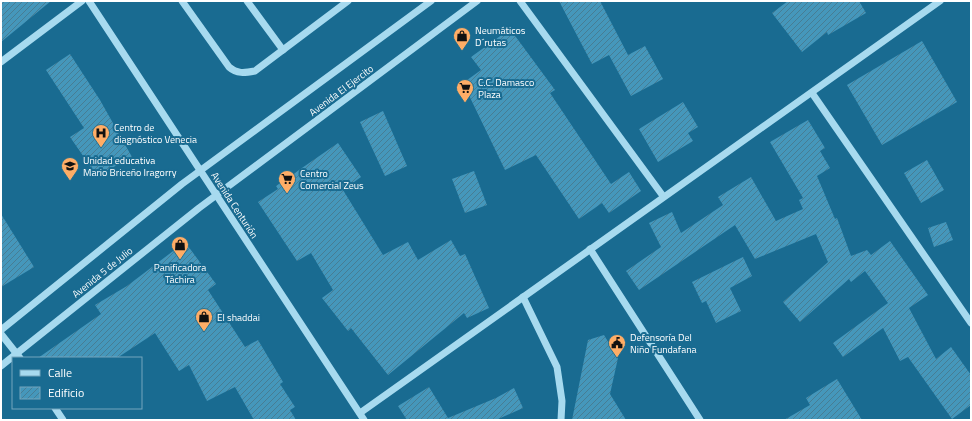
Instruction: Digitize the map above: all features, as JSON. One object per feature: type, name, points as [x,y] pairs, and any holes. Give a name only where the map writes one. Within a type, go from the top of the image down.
[{"type":"street","points":[[1,62],[82,1]]},
{"type":"street","name":"Avenida Centurión","points":[[89,1],[364,420]]},
{"type":"street","points":[[182,1],[229,67],[235,73],[255,71],[348,1]]},
{"type":"street","points":[[247,1],[283,50]]},
{"type":"street","name":"Avenida El Ejercito","points":[[200,170],[431,1]]},
{"type":"street","name":"Avenida El Ejercito","points":[[216,194],[477,1]]},
{"type":"street","points":[[520,1],[663,196]]},
{"type":"street","points":[[360,413],[663,196],[812,93],[940,1]]},
{"type":"street","points":[[812,93],[971,323]]},
{"type":"street","name":"Avenida 5 de Julio","points":[[1,330],[200,170]]},
{"type":"street","name":"Avenida 5 de Julio","points":[[18,356],[216,194]]},
{"type":"street","points":[[590,249],[700,420]]},
{"type":"street","points":[[523,297],[557,367],[562,401],[561,420]]},
{"type":"street","points":[[1,334],[18,356]]},
{"type":"street","name":"Avenida 5 de Julio","points":[[1,366],[12,360]]},
{"type":"street","points":[[56,409],[63,420]]},
{"type":"building","points":[[1,1],[51,1],[1,42]]},
{"type":"building","points":[[559,1],[600,1],[628,55],[645,46],[663,79],[631,96],[609,55],[592,64]]},
{"type":"building","points":[[788,1],[859,1],[866,13],[828,35],[827,32],[802,52],[772,13]]},
{"type":"building","points":[[510,29],[555,90],[550,93],[611,184],[629,172],[641,191],[609,213],[602,203],[579,219],[536,155],[505,170],[463,83],[481,70],[471,57]]},
{"type":"building","points":[[922,41],[957,102],[882,145],[847,85]]},
{"type":"building","points":[[70,54],[100,100],[132,157],[97,176],[70,137],[84,128],[46,70]]},
{"type":"building","points":[[683,102],[698,127],[688,133],[693,141],[658,162],[639,129]]},
{"type":"building","points":[[383,111],[407,166],[385,176],[360,122]]},
{"type":"building","points":[[808,120],[825,148],[820,151],[830,168],[817,176],[835,219],[837,218],[851,256],[867,250],[871,255],[890,241],[928,295],[909,308],[936,359],[951,347],[971,375],[971,405],[952,419],[908,357],[900,361],[883,328],[843,357],[833,343],[888,303],[865,271],[851,282],[849,279],[800,322],[783,302],[828,262],[816,234],[755,259],[735,225],[639,290],[626,271],[661,247],[649,223],[672,212],[681,233],[723,205],[718,197],[751,177],[776,221],[803,209],[799,200],[803,198],[770,142]]},
{"type":"building","points":[[338,143],[361,177],[343,190],[383,255],[408,242],[418,260],[451,240],[460,256],[465,254],[489,308],[467,318],[464,313],[388,375],[351,328],[348,331],[322,298],[333,290],[311,253],[297,261],[258,202],[278,189],[276,186]]},
{"type":"building","points":[[927,160],[944,190],[921,203],[904,173]]},
{"type":"building","points":[[474,171],[487,205],[465,213],[452,179]]},
{"type":"building","points":[[1,214],[34,267],[1,287]]},
{"type":"building","points":[[946,222],[953,240],[934,247],[928,228]]},
{"type":"building","points":[[185,242],[216,284],[208,290],[245,347],[258,340],[283,382],[280,384],[295,407],[290,410],[296,420],[254,420],[235,387],[207,401],[189,365],[179,371],[155,333],[119,357],[39,357],[101,314],[95,305],[127,286]]},
{"type":"building","points":[[743,257],[752,276],[730,288],[741,311],[716,323],[706,301],[702,303],[692,282]]},
{"type":"building","points":[[604,335],[618,358],[610,394],[626,420],[572,420],[588,340]]},
{"type":"building","points":[[837,379],[862,420],[784,420],[810,405],[806,398]]},
{"type":"building","points":[[429,387],[448,418],[496,398],[514,388],[523,408],[496,420],[407,420],[398,406]]},
{"type":"place","name":"Neumáticos D´rutas","points":[[462,51]]},
{"type":"place","name":"C.C. Damasco Plaza","points":[[465,103]]},
{"type":"place","name":"Centro de diagnóstico Venecia","points":[[101,148]]},
{"type":"place","name":"Unidad educativa Mario Briceño Iragorry","points":[[70,181]]},
{"type":"place","name":"Centro Comercial Zeus","points":[[287,194]]},
{"type":"place","name":"Panificadora Táchira","points":[[180,260]]},
{"type":"place","name":"El shaddai","points":[[204,332]]},
{"type":"place","name":"Defensoría Del Niño Fundafana","points":[[617,358]]}]
